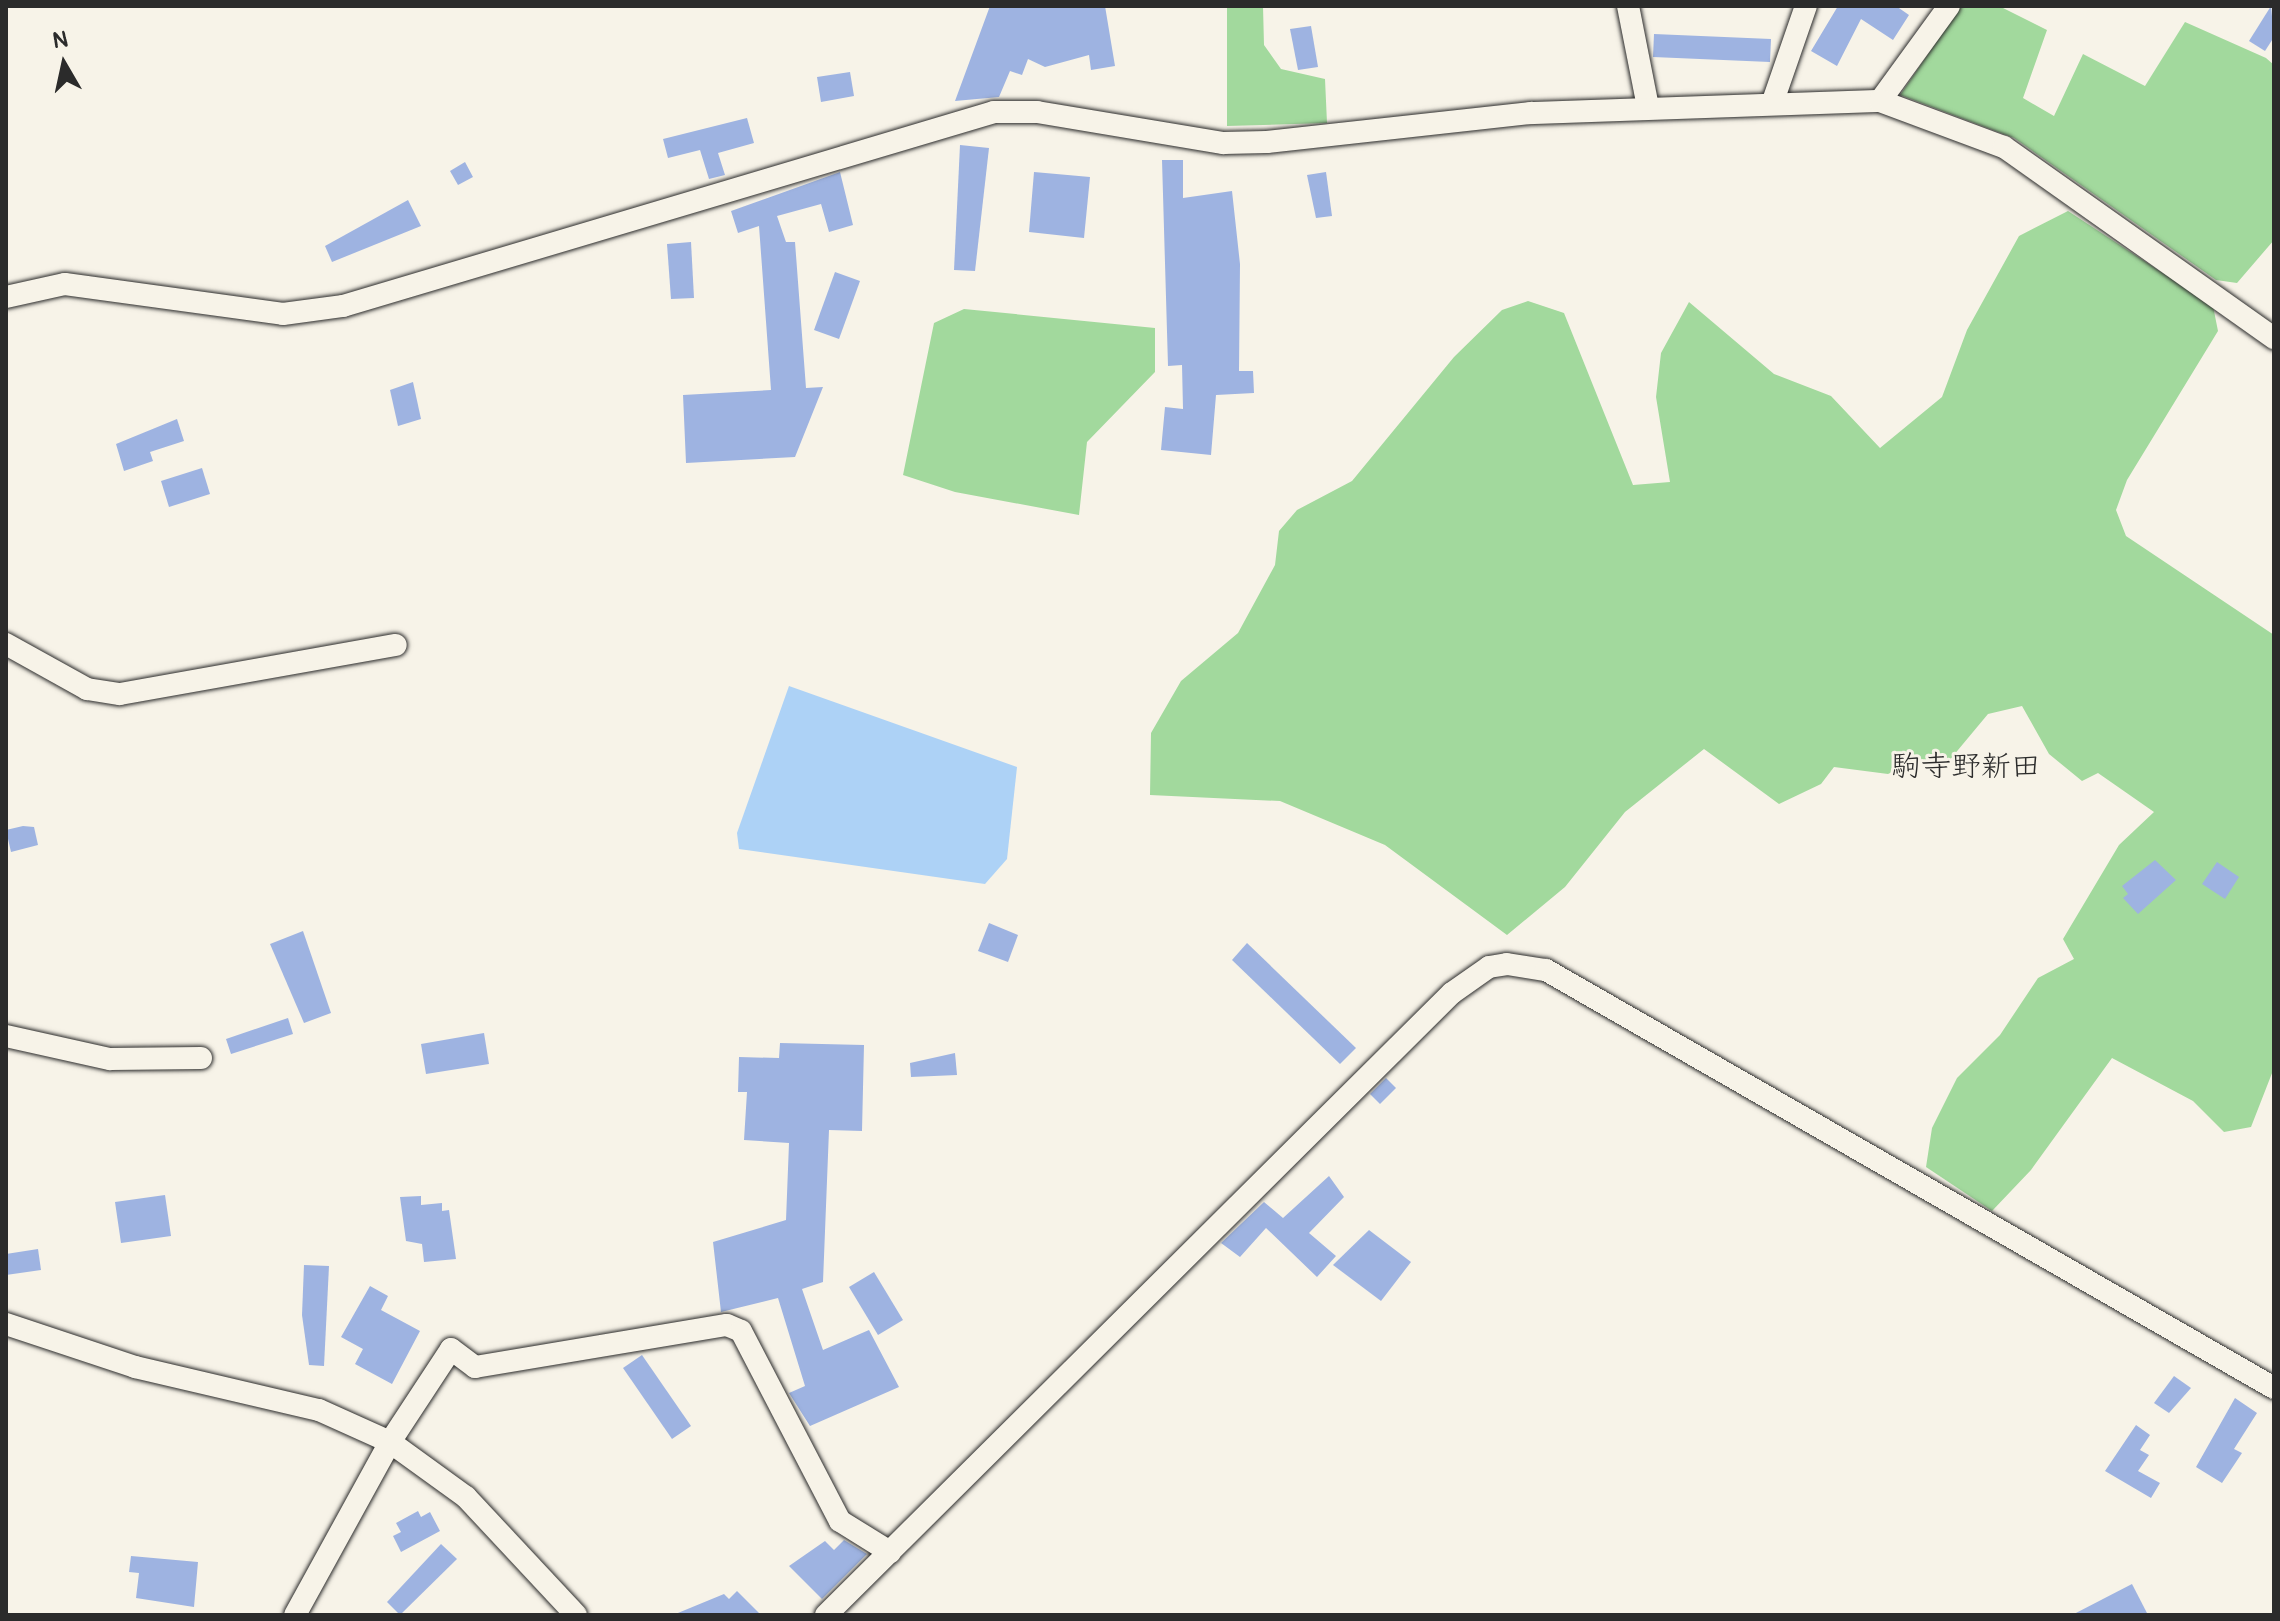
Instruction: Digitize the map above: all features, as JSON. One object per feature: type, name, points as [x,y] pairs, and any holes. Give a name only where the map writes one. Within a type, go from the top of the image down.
[{"type":"street","points":[[1628,6],[1648,107]]},
{"type":"street","points":[[1772,104],[1806,6]]},
{"type":"street","points":[[1880,101],[1949,6]]},
{"type":"street","points":[[6,297],[65,284],[283,314],[343,306],[994,112],[1037,112],[1253,142],[1314,140],[1439,120],[1648,107],[1880,101],[2004,147],[2274,338]]},
{"type":"street","points":[[6,644],[87,689],[120,694],[396,645]]},
{"type":"street","points":[[826,1615],[1452,993],[1489,967],[1507,964],[1546,970],[2274,1388]]},
{"type":"street","points":[[6,1036],[110,1059],[201,1058]]},
{"type":"street","points":[[6,1324],[135,1367],[319,1410],[390,1442],[466,1497],[576,1615]]},
{"type":"street","points":[[295,1615],[390,1442],[451,1349],[475,1367],[727,1325],[750,1342],[790,1436],[840,1521],[890,1552]]},
{"type":"green space","points":[[1227,6],[1263,6],[1264,45],[1281,69],[1325,79],[1327,123],[1227,126]]},
{"type":"green space","points":[[1961,6],[1999,6],[2047,30],[2023,98],[2054,116],[2083,54],[2145,86],[2185,22],[2266,58],[2274,65],[2274,240],[2237,283],[2216,280],[2014,138],[1900,95]]},
{"type":"green space","points":[[2068,211],[2213,306],[2218,331],[2127,480],[2116,510],[2126,536],[2274,635],[2274,1068],[2251,1127],[2224,1132],[2193,1101],[2112,1058],[2031,1170],[1992,1211],[1926,1167],[1932,1128],[1957,1078],[2000,1035],[2038,978],[2074,959],[2063,939],[2119,845],[2154,812],[2098,773],[2082,781],[2049,754],[2022,706],[1988,714],[1938,774],[1920,759],[1888,774],[1834,767],[1821,784],[1779,804],[1704,749],[1625,812],[1565,887],[1507,935],[1385,845],[1280,801],[1150,795],[1151,733],[1181,681],[1238,633],[1275,565],[1279,531],[1297,510],[1352,481],[1454,357],[1502,310],[1528,301],[1564,313],[1633,485],[1670,482],[1656,397],[1661,353],[1689,302],[1774,374],[1831,396],[1880,448],[1942,397],[1967,330],[2019,236]]},
{"type":"green space","points":[[964,309],[1155,328],[1155,372],[1087,442],[1079,515],[955,492],[903,475],[934,323]]},
{"type":"water","points":[[789,686],[1017,767],[1007,859],[985,884],[739,849],[737,833]]},
{"type":"building","points":[[990,6],[1105,6],[1115,66],[1091,70],[1089,55],[1045,67],[1028,59],[1022,75],[1010,71],[999,97],[955,101]]},
{"type":"building","points":[[1838,6],[1896,6],[1909,15],[1893,40],[1861,19],[1837,66],[1811,51]]},
{"type":"building","points":[[2271,6],[2274,37],[2265,51],[2249,41]]},
{"type":"building","points":[[1311,26],[1318,67],[1298,70],[1290,29]]},
{"type":"building","points":[[1654,34],[1771,39],[1770,62],[1653,57]]},
{"type":"building","points":[[850,72],[854,96],[821,102],[817,77]]},
{"type":"building","points":[[747,118],[754,143],[718,153],[725,175],[709,179],[700,150],[668,158],[663,139]]},
{"type":"building","points":[[960,145],[989,148],[975,271],[954,270]]},
{"type":"building","points":[[1162,160],[1183,160],[1183,198],[1232,191],[1240,264],[1239,371],[1253,371],[1254,393],[1216,395],[1211,455],[1161,450],[1165,407],[1183,409],[1182,365],[1168,366]]},
{"type":"building","points":[[465,162],[473,177],[458,185],[450,171]]},
{"type":"building","points":[[840,172],[853,225],[829,232],[821,204],[777,216],[786,242],[795,242],[806,388],[823,387],[795,457],[686,463],[683,395],[771,390],[759,226],[738,233],[731,211]]},
{"type":"building","points":[[1034,172],[1090,177],[1084,238],[1029,232]]},
{"type":"building","points":[[1326,172],[1332,216],[1316,218],[1307,175]]},
{"type":"building","points":[[408,200],[421,226],[332,262],[325,246]]},
{"type":"building","points":[[691,242],[694,298],[671,299],[667,244]]},
{"type":"building","points":[[835,272],[860,281],[839,339],[814,330]]},
{"type":"building","points":[[413,382],[421,419],[398,426],[390,390]]},
{"type":"building","points":[[177,419],[184,441],[150,452],[153,461],[124,471],[116,444]]},
{"type":"building","points":[[202,468],[210,494],[169,507],[161,481]]},
{"type":"building","points":[[34,827],[38,845],[11,852],[6,830]]},
{"type":"building","points":[[2155,860],[2176,880],[2138,914],[2123,898],[2128,894],[2122,886]]},
{"type":"building","points":[[2217,862],[2239,877],[2225,899],[2202,884]]},
{"type":"building","points":[[989,923],[1018,935],[1008,962],[978,951]]},
{"type":"building","points":[[303,931],[331,1013],[304,1023],[270,944]]},
{"type":"building","points":[[1247,943],[1356,1048],[1340,1064],[1232,960]]},
{"type":"building","points":[[288,1018],[293,1034],[231,1054],[226,1039]]},
{"type":"building","points":[[484,1033],[489,1064],[426,1074],[421,1044]]},
{"type":"building","points":[[780,1043],[864,1045],[862,1131],[829,1130],[823,1282],[802,1289],[823,1350],[869,1330],[899,1387],[810,1426],[789,1393],[805,1386],[778,1298],[721,1312],[713,1242],[786,1220],[789,1143],[744,1140],[747,1092],[738,1092],[739,1057],[779,1058]]},
{"type":"building","points":[[955,1053],[957,1075],[911,1077],[910,1063]]},
{"type":"building","points":[[1386,1078],[1396,1088],[1380,1104],[1370,1094]]},
{"type":"building","points":[[1329,1176],[1344,1197],[1309,1233],[1336,1256],[1317,1277],[1266,1228],[1240,1257],[1221,1243],[1264,1202],[1283,1218]]},
{"type":"building","points":[[165,1195],[171,1236],[121,1243],[115,1202]]},
{"type":"building","points":[[421,1196],[421,1205],[442,1203],[442,1211],[449,1210],[456,1259],[424,1262],[422,1244],[406,1241],[400,1197]]},
{"type":"building","points":[[1369,1230],[1411,1262],[1381,1301],[1333,1265]]},
{"type":"building","points":[[38,1249],[41,1270],[6,1275],[6,1254]]},
{"type":"building","points":[[304,1265],[329,1266],[324,1366],[309,1365],[302,1315]]},
{"type":"building","points":[[874,1272],[903,1320],[878,1335],[849,1287]]},
{"type":"building","points":[[370,1286],[388,1296],[381,1310],[420,1331],[392,1384],[355,1364],[363,1349],[341,1337]]},
{"type":"building","points":[[642,1355],[691,1426],[672,1439],[623,1368]]},
{"type":"building","points":[[2174,1376],[2191,1388],[2169,1413],[2154,1403]]},
{"type":"building","points":[[2235,1398],[2257,1413],[2234,1449],[2242,1453],[2222,1483],[2196,1467]]},
{"type":"building","points":[[2136,1425],[2150,1435],[2140,1450],[2149,1455],[2138,1471],[2160,1483],[2151,1498],[2105,1471]]},
{"type":"building","points":[[418,1511],[421,1517],[430,1512],[440,1531],[401,1552],[393,1536],[401,1532],[396,1523]]},
{"type":"building","points":[[844,1540],[867,1554],[822,1599],[789,1566],[825,1541],[834,1550]]},
{"type":"building","points":[[441,1544],[457,1559],[400,1615],[387,1602]]},
{"type":"building","points":[[131,1556],[198,1562],[194,1607],[136,1598],[139,1573],[129,1572]]},
{"type":"building","points":[[2132,1584],[2148,1615],[2072,1615]]},
{"type":"building","points":[[737,1591],[761,1615],[673,1615],[724,1594],[729,1599]]},
{"type":"district","name":"駒寺野新田","points":[[1966,767]]}]
